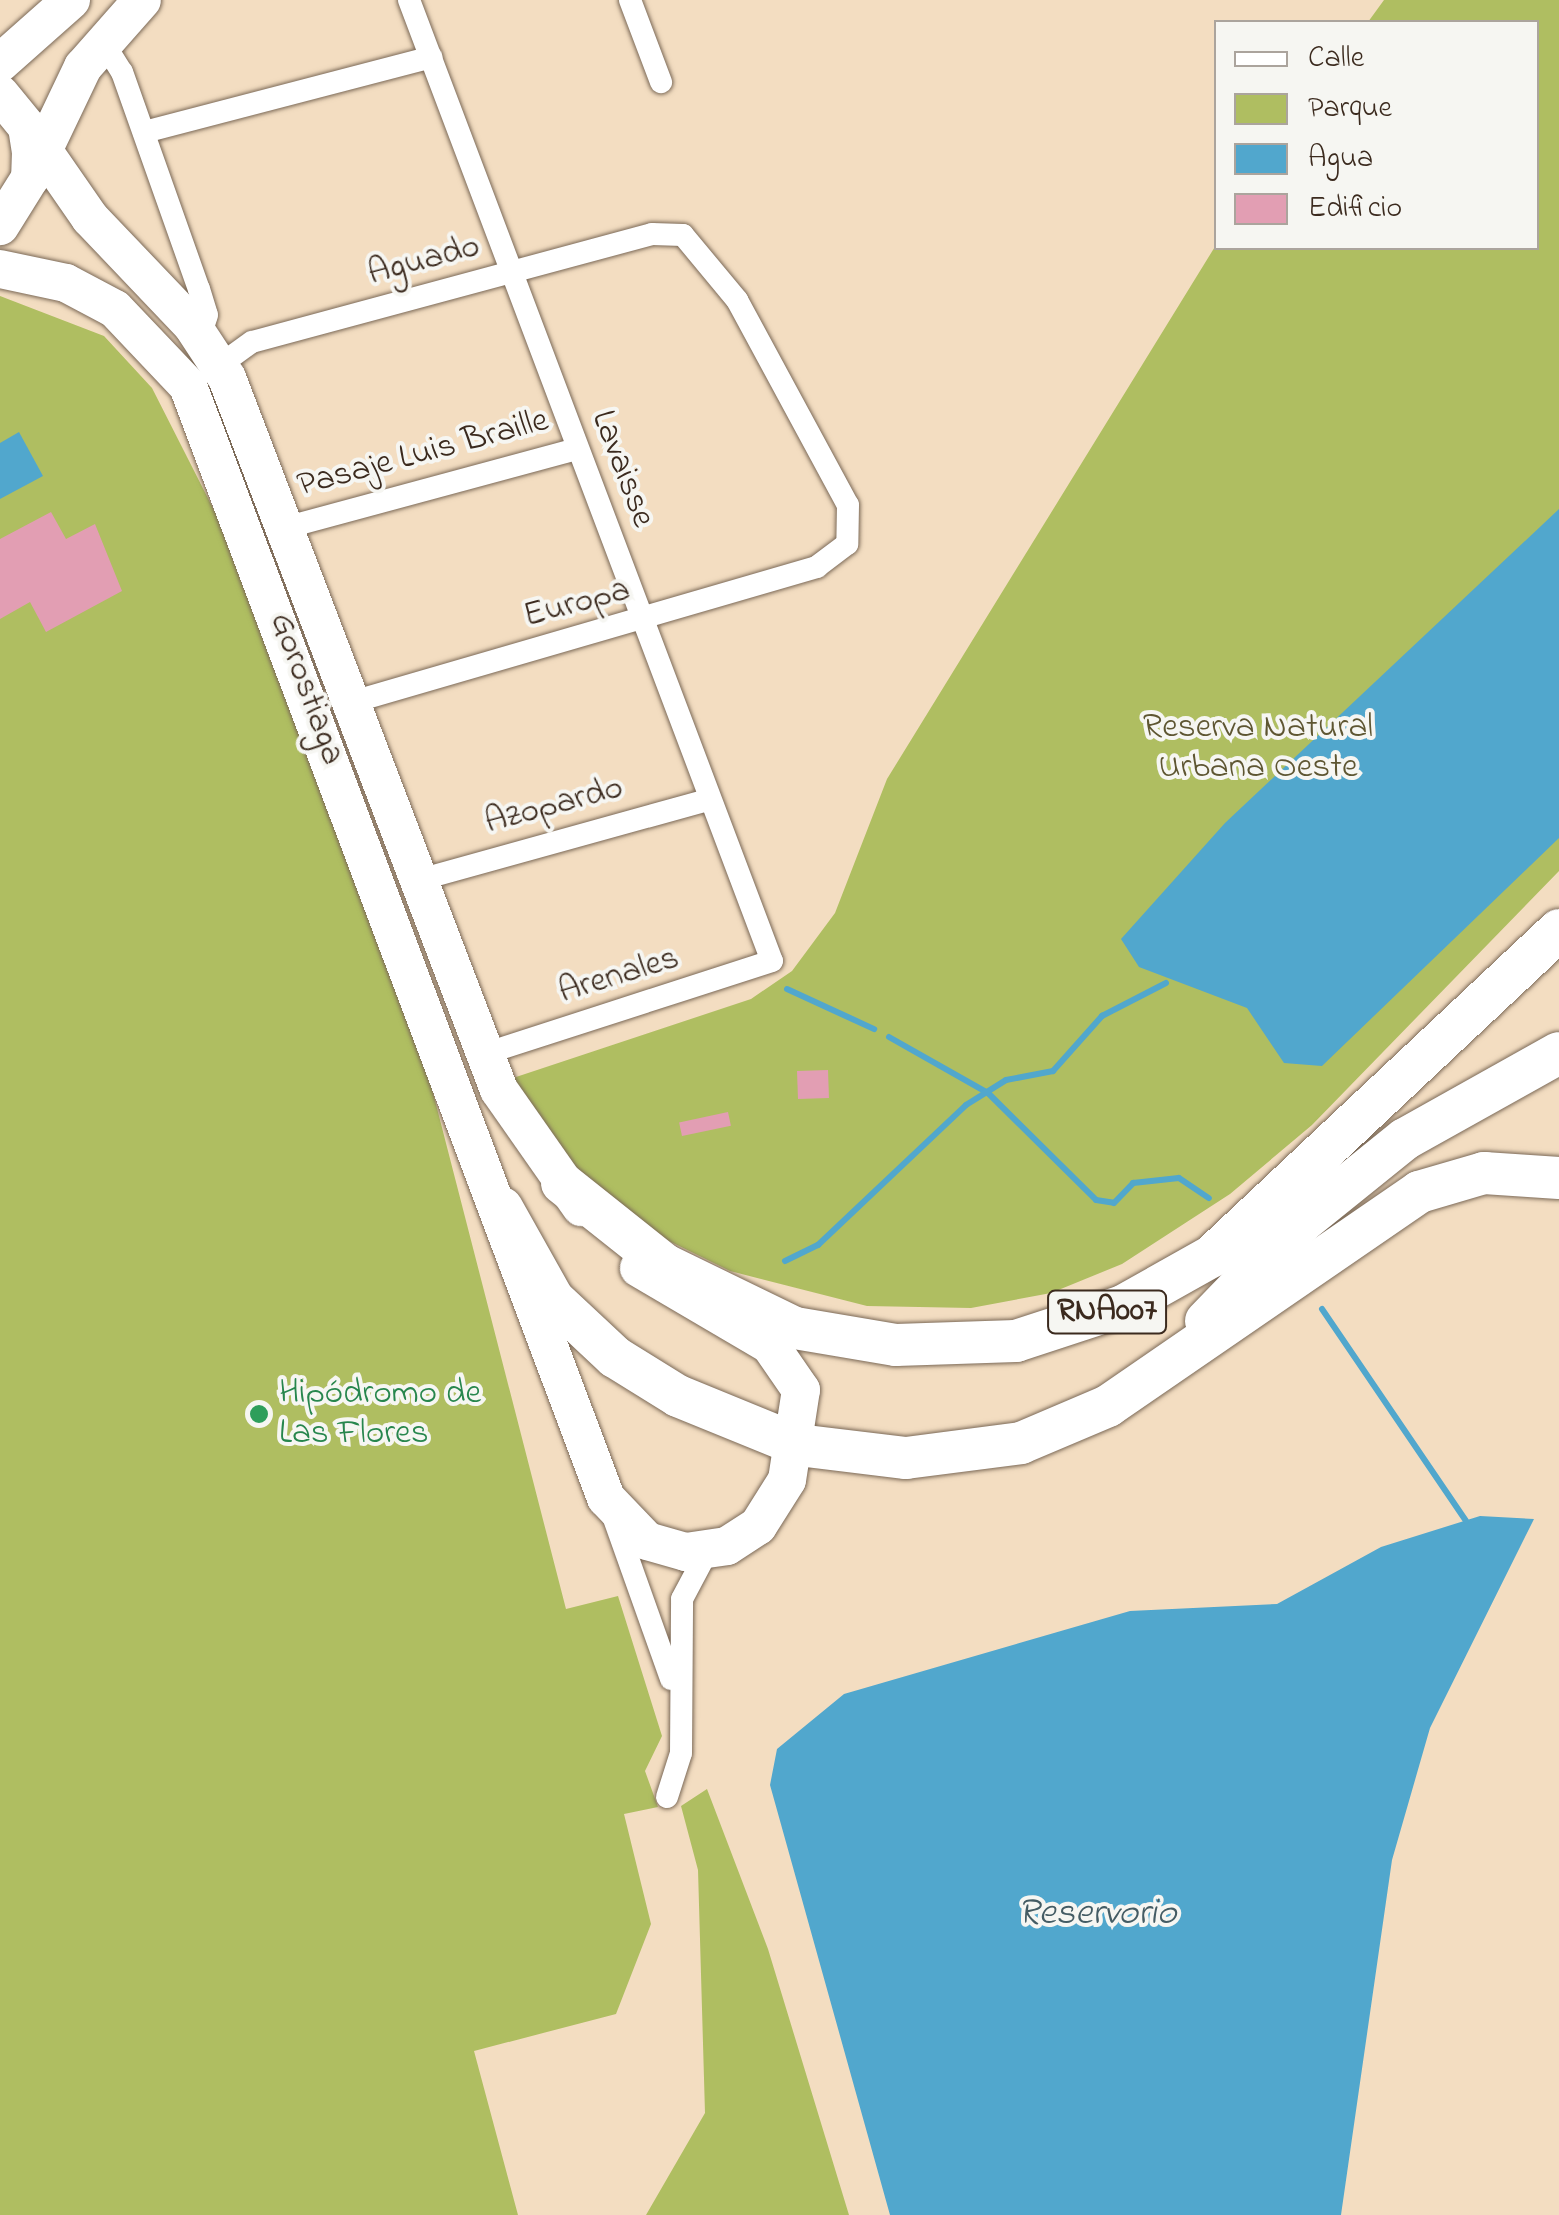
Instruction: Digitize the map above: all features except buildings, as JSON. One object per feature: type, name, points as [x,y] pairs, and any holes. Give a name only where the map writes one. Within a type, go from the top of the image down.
[{"type":"highway","name":"RNA007","points":[[562,1184],[665,1266],[782,1323],[896,1345],[1016,1341],[1122,1306],[1238,1236],[1559,930]]},
{"type":"highway","name":"RNA007","points":[[502,1208],[539,1280],[591,1339],[678,1396],[798,1446],[876,1458],[989,1450],[1046,1434],[1142,1386],[1336,1192],[1442,1115],[1559,1053]]},
{"type":"highway","points":[[1142,1386],[1419,1192],[1484,1174],[1559,1178]]},
{"type":"main road","points":[[0,64],[71,0]]},
{"type":"main road","points":[[0,226],[35,152],[103,42],[142,0]]},
{"type":"main road","name":"Gorostiaga","points":[[0,94],[35,152],[210,351],[288,528],[484,1054],[521,1131],[562,1184],[645,1273],[782,1354],[801,1390],[798,1446]]},
{"type":"main road","name":"Gorostiaga","points":[[0,268],[89,294],[165,354],[204,416],[502,1208],[606,1498]]},
{"type":"main road","points":[[299,670],[336,656]]},
{"type":"main road","points":[[606,1498],[647,1541],[708,1550],[758,1526],[798,1446]]},
{"type":"street","name":"Lavaisse","points":[[409,0],[772,961]]},
{"type":"street","points":[[630,0],[661,82]]},
{"type":"street","name":"Gorostiaga","points":[[103,42],[144,132],[207,315],[210,351]]},
{"type":"street","points":[[144,132],[431,57]]},
{"type":"street","name":"Aguado","points":[[210,351],[514,274],[652,234],[682,236],[710,259],[848,505],[847,544],[818,567]]},
{"type":"street","name":"Pasaje Luis Braille","points":[[288,528],[576,449]]},
{"type":"street","name":"Europa","points":[[353,702],[642,622],[818,567]]},
{"type":"street","name":"Azopardo","points":[[419,880],[708,800]]},
{"type":"street","name":"Arenales","points":[[484,1054],[772,961]]},
{"type":"street","points":[[606,1498],[676,1692]]},
{"type":"street","points":[[666,1796],[681,1753],[676,1692],[682,1599],[708,1550]]},
{"type":"green space","name":"Reserva Natural Urbana Oeste","points":[[1384,0],[1559,0],[1559,871],[1312,1125],[1230,1194],[1122,1264],[1051,1293],[971,1308],[867,1306],[730,1271],[665,1239],[562,1156],[513,1078],[751,999],[792,971],[835,913],[887,779],[1214,248],[1539,250],[1539,20],[1369,20]]},
{"type":"green space","name":"Hipódromo de Las Flores","points":[[0,296],[104,336],[152,388],[216,514],[431,1085],[566,1609],[618,1596],[662,1736],[645,1771],[658,1807],[624,1814],[651,1924],[616,2014],[474,2051],[518,2215],[0,2215]]},
{"type":"green space","points":[[707,1789],[768,1949],[849,2215],[646,2215],[705,2113],[698,1870],[681,1806]]},
{"type":"water","points":[[19,432],[43,476],[0,499],[0,443]]},
{"type":"water","points":[[1559,509],[1559,838],[1322,1066],[1284,1063],[1247,1008],[1139,967],[1121,939],[1225,823]]},
{"type":"water","name":"Reservorio","points":[[1480,1516],[1534,1519],[1430,1728],[1392,1860],[1341,2215],[890,2215],[770,1785],[777,1749],[844,1694],[1130,1611],[1277,1604],[1381,1547]]},
{"type":"waterway","points":[[785,1261],[818,1245],[966,1105],[1006,1080],[1053,1071],[1102,1016],[1166,983]]},
{"type":"waterway","points":[[787,989],[874,1029]]},
{"type":"waterway","points":[[889,1037],[988,1093],[1096,1200],[1114,1203],[1133,1183],[1179,1178],[1209,1198]]},
{"type":"waterway","points":[[1322,1309],[1466,1521]]},
{"type":"place","name":"Hipódromo de Las Flores","points":[[259,1414]]}]
